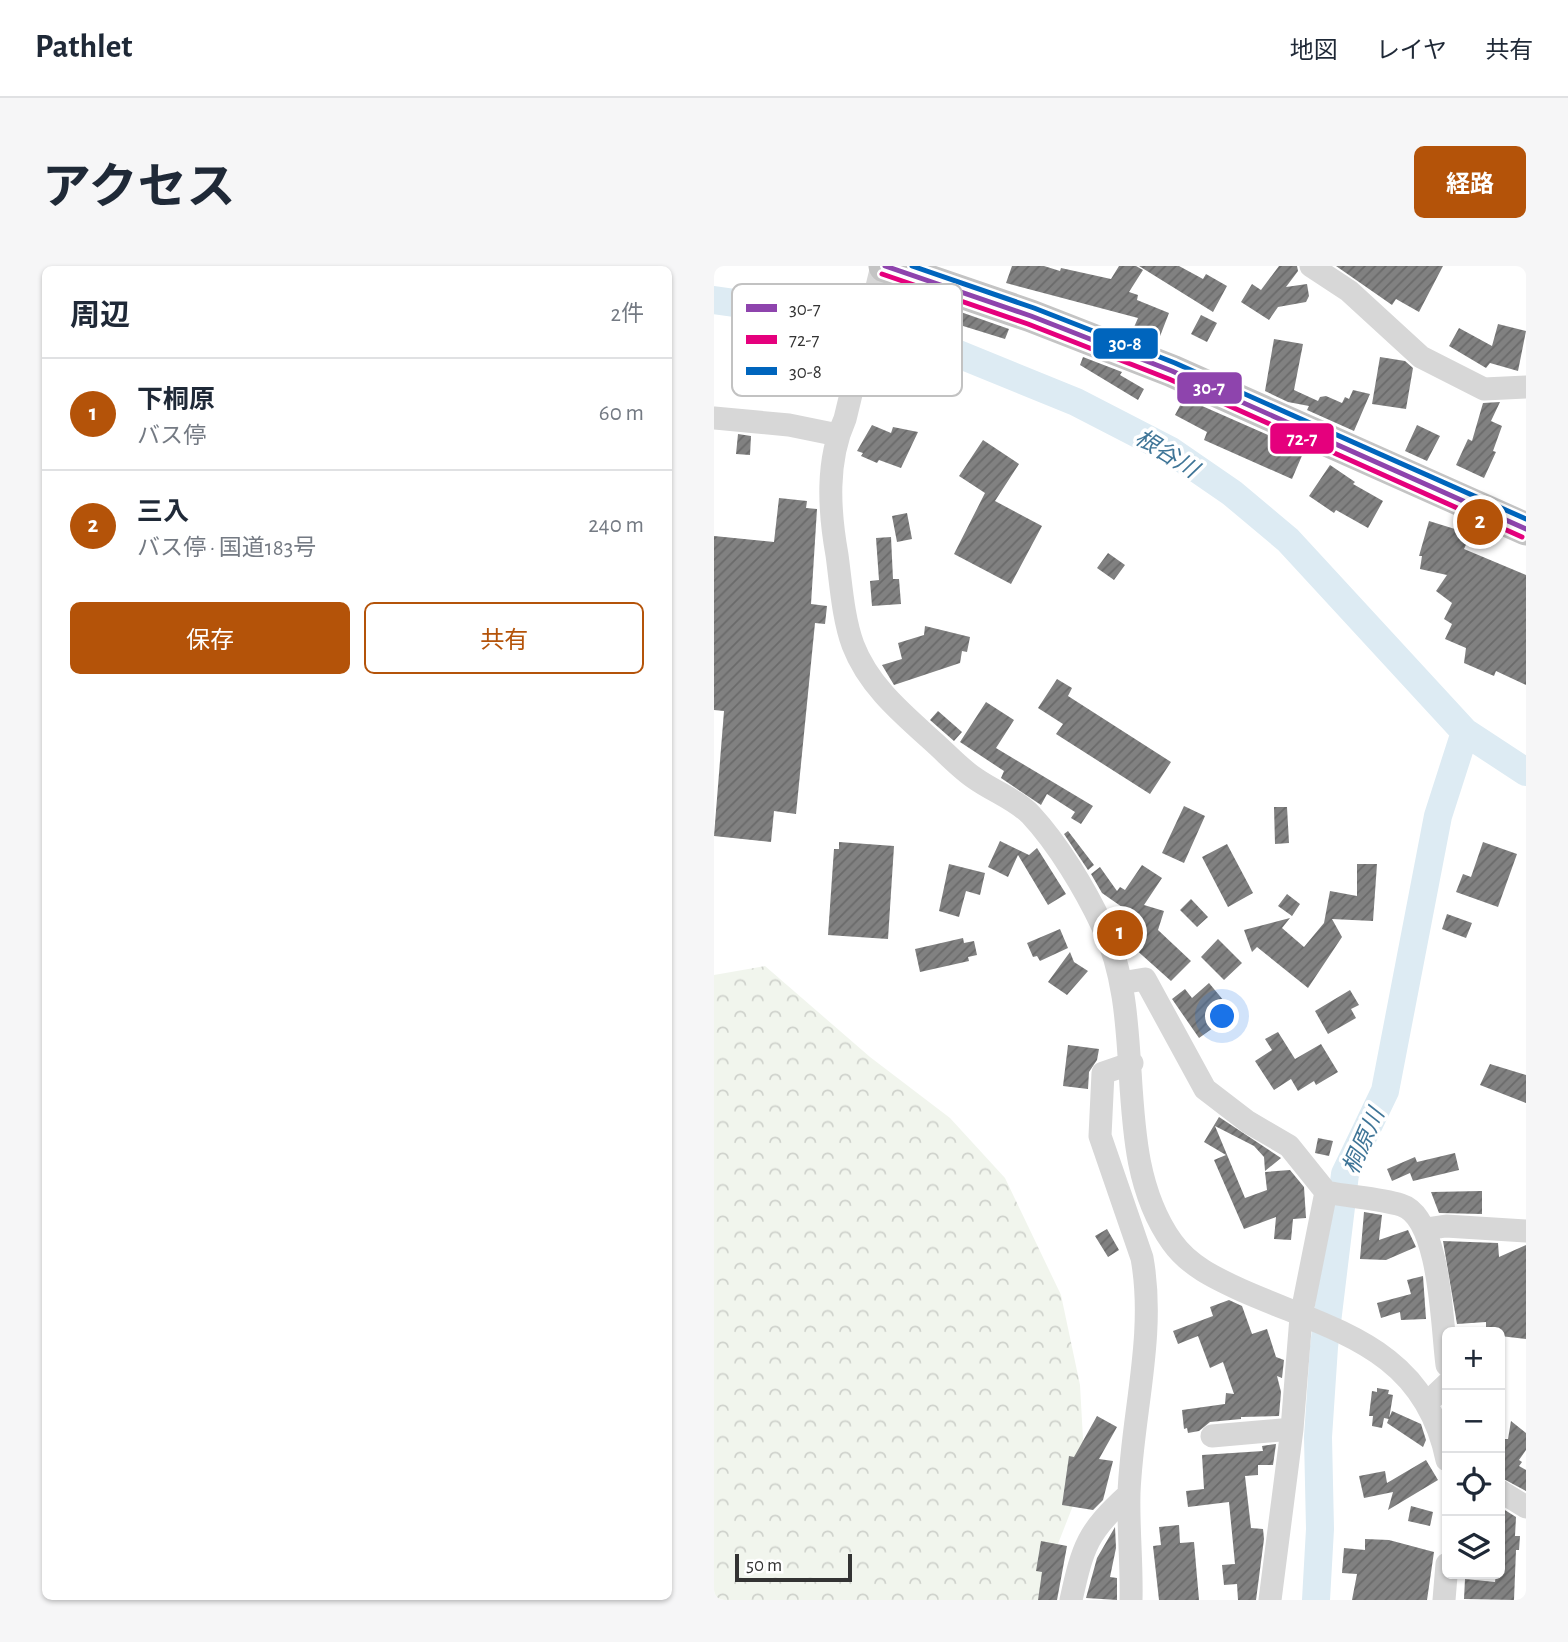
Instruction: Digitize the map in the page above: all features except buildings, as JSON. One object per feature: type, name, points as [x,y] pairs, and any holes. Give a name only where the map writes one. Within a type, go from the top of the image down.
[{"type":"highway","points":[[884,266],[937,284]]},
{"type":"highway","points":[[962,293],[1031,316],[1172,371],[1526,529]]},
{"type":"street","points":[[878,284],[884,266]]},
{"type":"street","points":[[1311,266],[1349,291],[1421,357],[1484,389],[1526,387]]},
{"type":"street","points":[[849,396],[830,478],[833,535],[853,644],[866,671],[887,699],[973,778],[1030,813],[1081,885],[1104,927],[1121,983],[1132,1063],[1136,1147],[1147,1189],[1172,1243],[1209,1276],[1350,1336],[1391,1359],[1427,1403],[1445,1453]]},
{"type":"street","points":[[714,418],[841,427]]},
{"type":"street","points":[[1121,983],[1145,979],[1205,1089],[1248,1122],[1289,1146],[1328,1193],[1402,1205],[1415,1213],[1426,1229],[1433,1255],[1442,1327]]},
{"type":"street","points":[[1131,1600],[1129,1494],[1147,1311],[1146,1279],[1143,1258],[1100,1136],[1103,1073],[1132,1063]]},
{"type":"street","points":[[1270,1600],[1304,1318],[1328,1193]]},
{"type":"street","points":[[1426,1229],[1446,1226],[1526,1231]]},
{"type":"street","points":[[1427,1403],[1442,1389]]},
{"type":"street","points":[[1212,1436],[1292,1429]]},
{"type":"street","points":[[1071,1600],[1083,1548],[1100,1520],[1129,1494]]},
{"type":"street","points":[[1505,1494],[1526,1507]]},
{"type":"street","points":[[1444,1600],[1446,1579]]},
{"type":"green space","points":[[765,966],[870,1057],[950,1118],[1005,1178],[1061,1295],[1080,1385],[1085,1475],[1054,1554],[1045,1600],[714,1600],[714,975]]},
{"type":"waterway","name":"根谷川","points":[[714,300],[732,303]]},
{"type":"waterway","name":"根谷川","points":[[962,356],[1076,402],[1171,451],[1232,493],[1288,540],[1465,732],[1526,772]]},
{"type":"waterway","name":"桐原川","points":[[1316,1600],[1320,1529],[1318,1437],[1324,1347],[1345,1174],[1385,1091],[1438,816],[1465,732]]},
{"type":"transit line","name":"30-7","points":[[885,266],[938,284]]},
{"type":"transit line","name":"30-8","points":[[912,266],[1034,308],[1175,363],[1526,519]]},
{"type":"transit line","name":"72-7","points":[[882,274],[911,284]]},
{"type":"transit line","name":"30-7","points":[[962,292],[1172,371],[1526,529]]},
{"type":"transit line","name":"72-7","points":[[962,301],[1169,379],[1522,537]]},
{"type":"place","name":"三入","points":[[1480,522]]},
{"type":"place","name":"下桐原","points":[[1120,933]]}]
